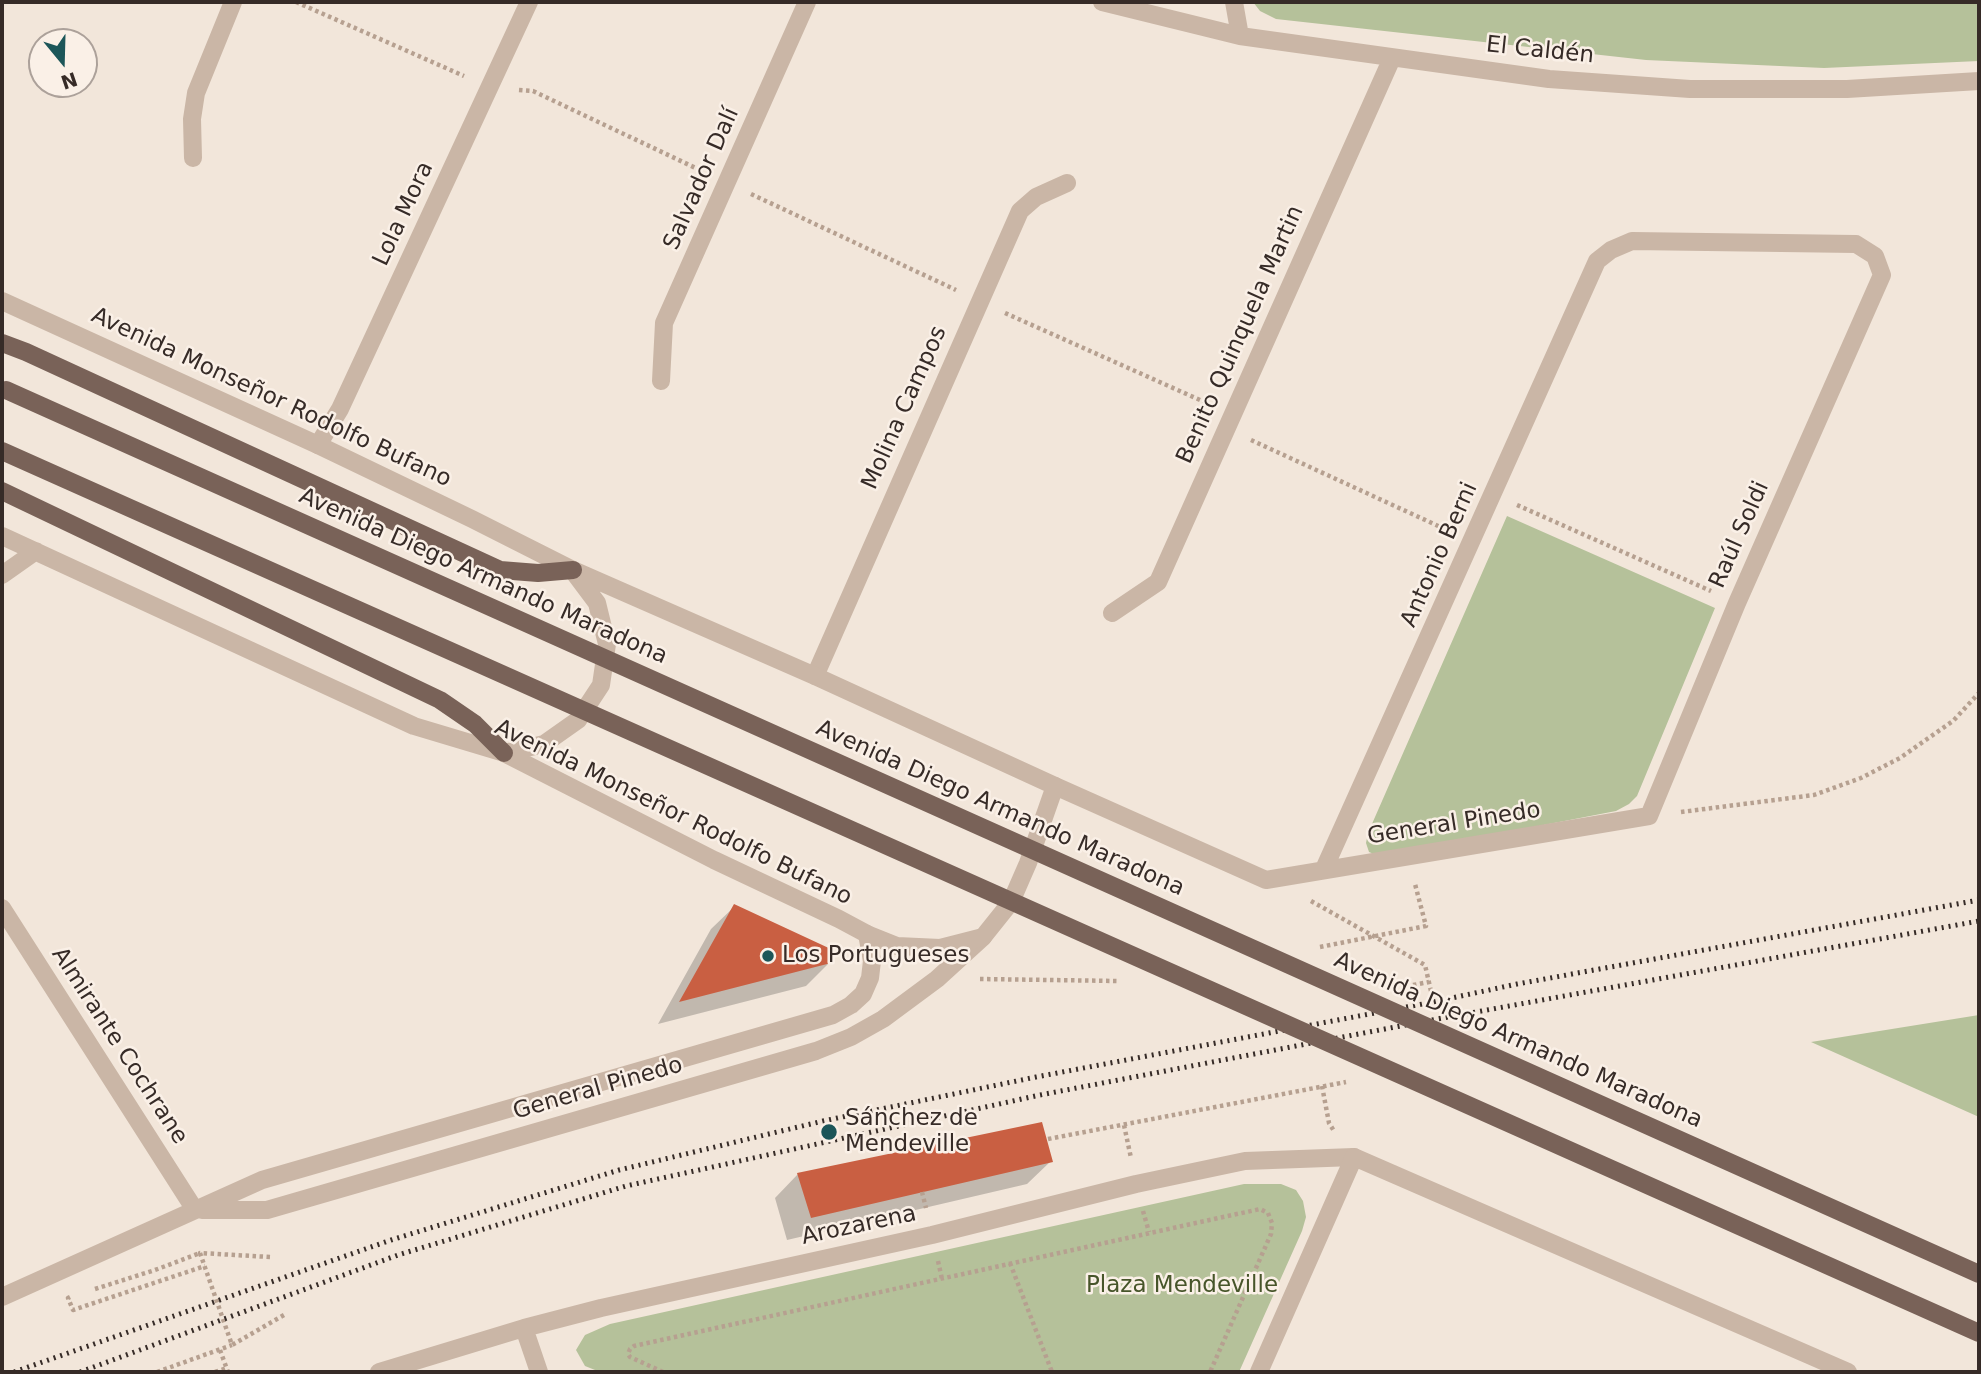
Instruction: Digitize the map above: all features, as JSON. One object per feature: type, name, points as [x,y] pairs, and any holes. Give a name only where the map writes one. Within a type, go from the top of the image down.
[{"type":"main road","points":[[2,343],[500,569],[538,573],[573,570]]},
{"type":"main road","name":"Avenida Diego Armando Maradona","points":[[4,389],[1979,1274]]},
{"type":"main road","points":[[2,451],[1979,1333]]},
{"type":"main road","points":[[2,491],[440,700],[475,724],[504,753]]},
{"type":"street","points":[[193,158],[192,119],[196,93],[233,2]]},
{"type":"street","name":"Lola Mora","points":[[318,445],[340,409],[529,2]]},
{"type":"street","name":"Salvador Dalí","points":[[661,381],[664,323],[807,2]]},
{"type":"street","name":"El Caldén","points":[[1102,2],[1240,36],[1549,79],[1690,89],[1847,89],[1979,81]]},
{"type":"street","points":[[1234,2],[1240,36]]},
{"type":"street","name":"Benito Quinquela Martin","points":[[1112,613],[1158,582],[1392,58]]},
{"type":"street","name":"Molina Campos","points":[[815,676],[1020,211],[1036,197],[1067,183]]},
{"type":"street","name":"Raúl Soldi","points":[[1597,261],[1611,250],[1632,241],[1856,244],[1875,256],[1882,275],[1737,603],[1648,816]]},
{"type":"street","name":"Antonio Berni","points":[[1324,869],[1597,261]]},
{"type":"street","name":"Avenida Monseñor Rodolfo Bufano","points":[[2,301],[318,445],[573,570],[1266,880]]},
{"type":"street","name":"Avenida Monseñor Rodolfo Bufano","points":[[2,536],[414,726],[504,753],[867,934],[897,946],[940,948],[984,937]]},
{"type":"street","points":[[2,575],[36,551]]},
{"type":"street","points":[[504,753],[544,744],[579,720],[601,685],[607,644],[604,630],[597,603],[573,570]]},
{"type":"street","points":[[984,937],[1011,902],[1055,786]]},
{"type":"street","name":"General Pinedo","points":[[1266,880],[1648,816]]},
{"type":"street","name":"Almirante Cochrane","points":[[2,908],[195,1210]]},
{"type":"street","name":"General Pinedo","points":[[2,1297],[261,1180],[833,1015],[851,1005],[863,994],[870,978],[872,961],[867,934]]},
{"type":"street","name":"General Pinedo","points":[[195,1210],[267,1210],[816,1051],[851,1037],[883,1019],[937,979],[984,937]]},
{"type":"street","points":[[1259,1372],[1353,1157],[1848,1372]]},
{"type":"street","name":"Arozarena","points":[[379,1372],[524,1328],[601,1308],[932,1235],[1136,1184],[1245,1161],[1353,1157]]},
{"type":"street","points":[[524,1328],[539,1372]]},
{"type":"path","points":[[296,2],[490,88],[533,91],[979,301],[1200,400],[1226,429],[1473,541]]},
{"type":"path","points":[[1494,494],[1737,603]]},
{"type":"path","points":[[1648,816],[1814,795],[1861,778],[1900,758],[1953,721],[1979,693]]},
{"type":"path","points":[[1413,985],[1429,982]]},
{"type":"path","points":[[1322,1086],[1329,1123],[1353,1157]]},
{"type":"path","points":[[663,1372],[630,1357],[630,1349],[1260,1209],[1268,1213],[1272,1223],[1271,1234],[1210,1372]]},
{"type":"path","points":[[200,1253],[232,1345]]},
{"type":"path","points":[[93,1290],[200,1253],[270,1257]]},
{"type":"path","points":[[1010,1263],[1052,1372]]},
{"type":"path","points":[[81,1294],[68,1297],[73,1310],[205,1266]]},
{"type":"path","points":[[157,1372],[232,1345],[284,1315]]},
{"type":"path","points":[[215,1372],[228,1370],[220,1350]]},
{"type":"green space","points":[[1253,2],[1979,2],[1979,61],[1824,68],[1646,60],[1276,19],[1260,11]]},
{"type":"green space","points":[[1507,516],[1715,608],[1637,796],[1629,804],[1616,811],[1379,856],[1369,852],[1366,843],[1368,833]]},
{"type":"green space","points":[[1979,1015],[1979,1117],[1811,1042]]},
{"type":"green space","name":"Plaza Mendeville","points":[[1244,1184],[1281,1184],[1296,1190],[1303,1201],[1306,1217],[1239,1372],[600,1372],[585,1366],[576,1350],[585,1335],[610,1324]]},
{"type":"building","name":"Los Portugueses","points":[[734,904],[833,950],[831,963],[679,1002]]},
{"type":"building","points":[[1042,1122],[1053,1162],[811,1218],[797,1173]]},
{"type":"railway","points":[[14,1372],[391,1240],[619,1170],[823,1121],[1036,1077],[1517,984],[1979,900]]},
{"type":"railway","points":[[80,1372],[398,1255],[626,1186],[1040,1095],[1437,1019],[1979,921]]},
{"type":"place","name":"Los Portugueses","points":[[768,956]]},
{"type":"place","name":"Sánchez de Mendeville","points":[[829,1132]]}]
